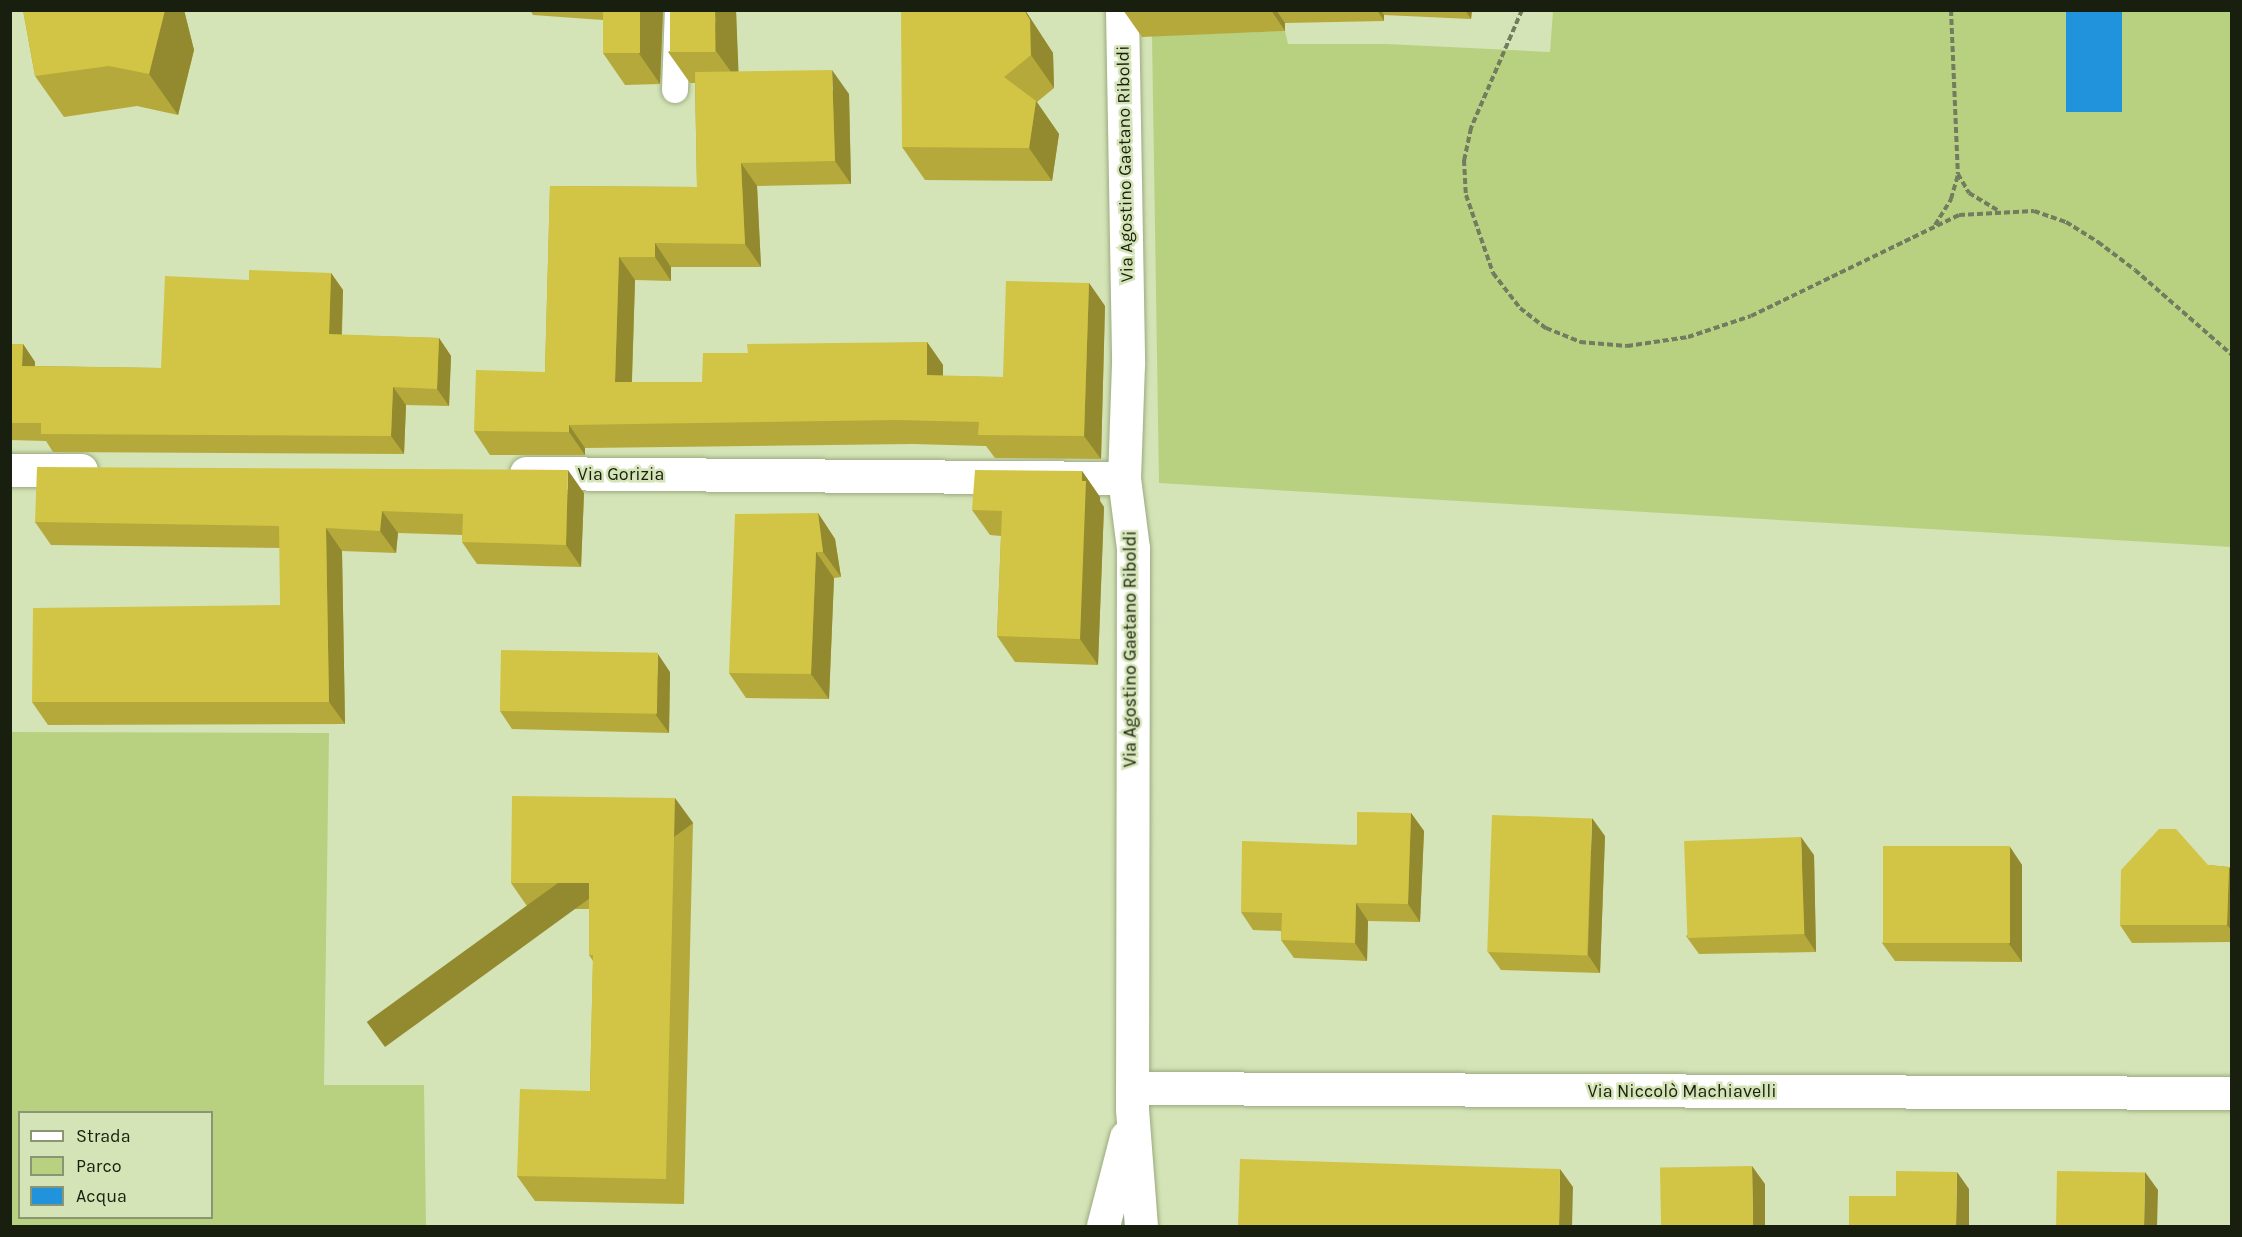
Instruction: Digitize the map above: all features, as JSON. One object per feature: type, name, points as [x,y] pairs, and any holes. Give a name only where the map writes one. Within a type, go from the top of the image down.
[{"type":"street","name":"Via Agostino Gaetano Riboldi","points":[[1122,10],[1128,364],[1124,478],[1133,548],[1132,1099],[1141,1227]]},
{"type":"street","points":[[10,470],[106,471]]},
{"type":"street","name":"Via Gorizia","points":[[489,473],[1124,478]]},
{"type":"street","name":"Via Niccolò Machiavelli","points":[[1132,1099],[2232,1093]]},
{"type":"street","name":"Via Agostino Gaetano Riboldi","points":[[1103,1227],[1132,1099]]},
{"type":"lane","points":[[675,90],[678,10]]},
{"type":"path","points":[[1522,10],[1471,128],[1464,160],[1466,195],[1493,273],[1520,308],[1546,328],[1580,342],[1627,346],[1688,337],[1751,316],[1959,215],[1998,211],[2034,212],[2066,222],[2135,270],[2232,355]]},
{"type":"path","points":[[1934,227],[1951,199],[1958,174],[1951,10]]},
{"type":"path","points":[[1958,174],[1970,193],[1998,211]]},
{"type":"green space","points":[[1553,11],[2231,11],[2231,547],[1159,483],[1152,36],[1285,31],[1288,44],[1387,44],[1550,52]]},
{"type":"green space","points":[[11,732],[329,733],[324,1085],[424,1085],[426,1226],[11,1226]]},
{"type":"water","points":[[2066,11],[2122,11],[2122,112],[2066,112]]},
{"type":"building","points":[[23,10],[165,10],[149,74],[109,66],[35,76]]},
{"type":"building","points":[[603,10],[640,10],[640,53],[603,53]]},
{"type":"building","points":[[670,10],[715,10],[715,52],[670,52]]},
{"type":"building","points":[[1024,10],[1030,20],[1031,55],[1004,77],[1036,101],[1029,148],[902,147],[901,11]]},
{"type":"building","points":[[832,70],[835,161],[741,163],[745,244],[655,243],[655,257],[619,257],[615,382],[702,382],[703,353],[748,353],[747,344],[927,342],[927,375],[1003,377],[1006,281],[1089,283],[1084,436],[978,435],[979,422],[896,420],[569,425],[569,432],[474,431],[476,370],[545,372],[550,186],[697,187],[695,72]]},
{"type":"building","points":[[249,270],[331,273],[329,334],[439,338],[437,389],[393,387],[391,436],[41,434],[41,423],[10,423],[10,344],[23,344],[22,366],[161,368],[165,276],[249,280]]},
{"type":"building","points":[[37,467],[568,470],[566,545],[462,542],[463,514],[382,511],[380,531],[326,528],[329,702],[32,702],[33,608],[280,605],[279,526],[35,522]]},
{"type":"building","points":[[975,470],[1082,471],[1082,481],[1086,481],[1080,639],[997,636],[1002,511],[972,510]]},
{"type":"building","points":[[818,513],[823,552],[816,552],[811,674],[729,673],[735,514]]},
{"type":"building","points":[[501,650],[658,653],[657,714],[500,711]]},
{"type":"building","points":[[512,796],[675,798],[666,1179],[517,1176],[520,1089],[590,1091],[593,955],[589,955],[589,883],[511,883]]},
{"type":"building","points":[[1357,812],[1411,813],[1408,904],[1356,903],[1355,943],[1281,940],[1282,913],[1241,912],[1242,841],[1357,845]]},
{"type":"building","points":[[1492,815],[1592,818],[1587,955],[1487,952]]},
{"type":"building","points":[[2159,829],[2176,829],[2208,865],[2229,867],[2227,925],[2120,925],[2121,870]]},
{"type":"building","points":[[1801,837],[1804,934],[1687,938],[1684,841]]},
{"type":"building","points":[[1883,846],[2010,846],[2010,943],[1883,943]]},
{"type":"building","points":[[1240,1159],[1560,1169],[1559,1227],[1238,1227]]},
{"type":"building","points":[[1752,1166],[1753,1226],[1661,1226],[1660,1168]]},
{"type":"building","points":[[1896,1171],[1957,1172],[1956,1227],[1849,1227],[1849,1196],[1896,1196]]},
{"type":"building","points":[[2057,1171],[2145,1173],[2144,1226],[2056,1226]]}]
